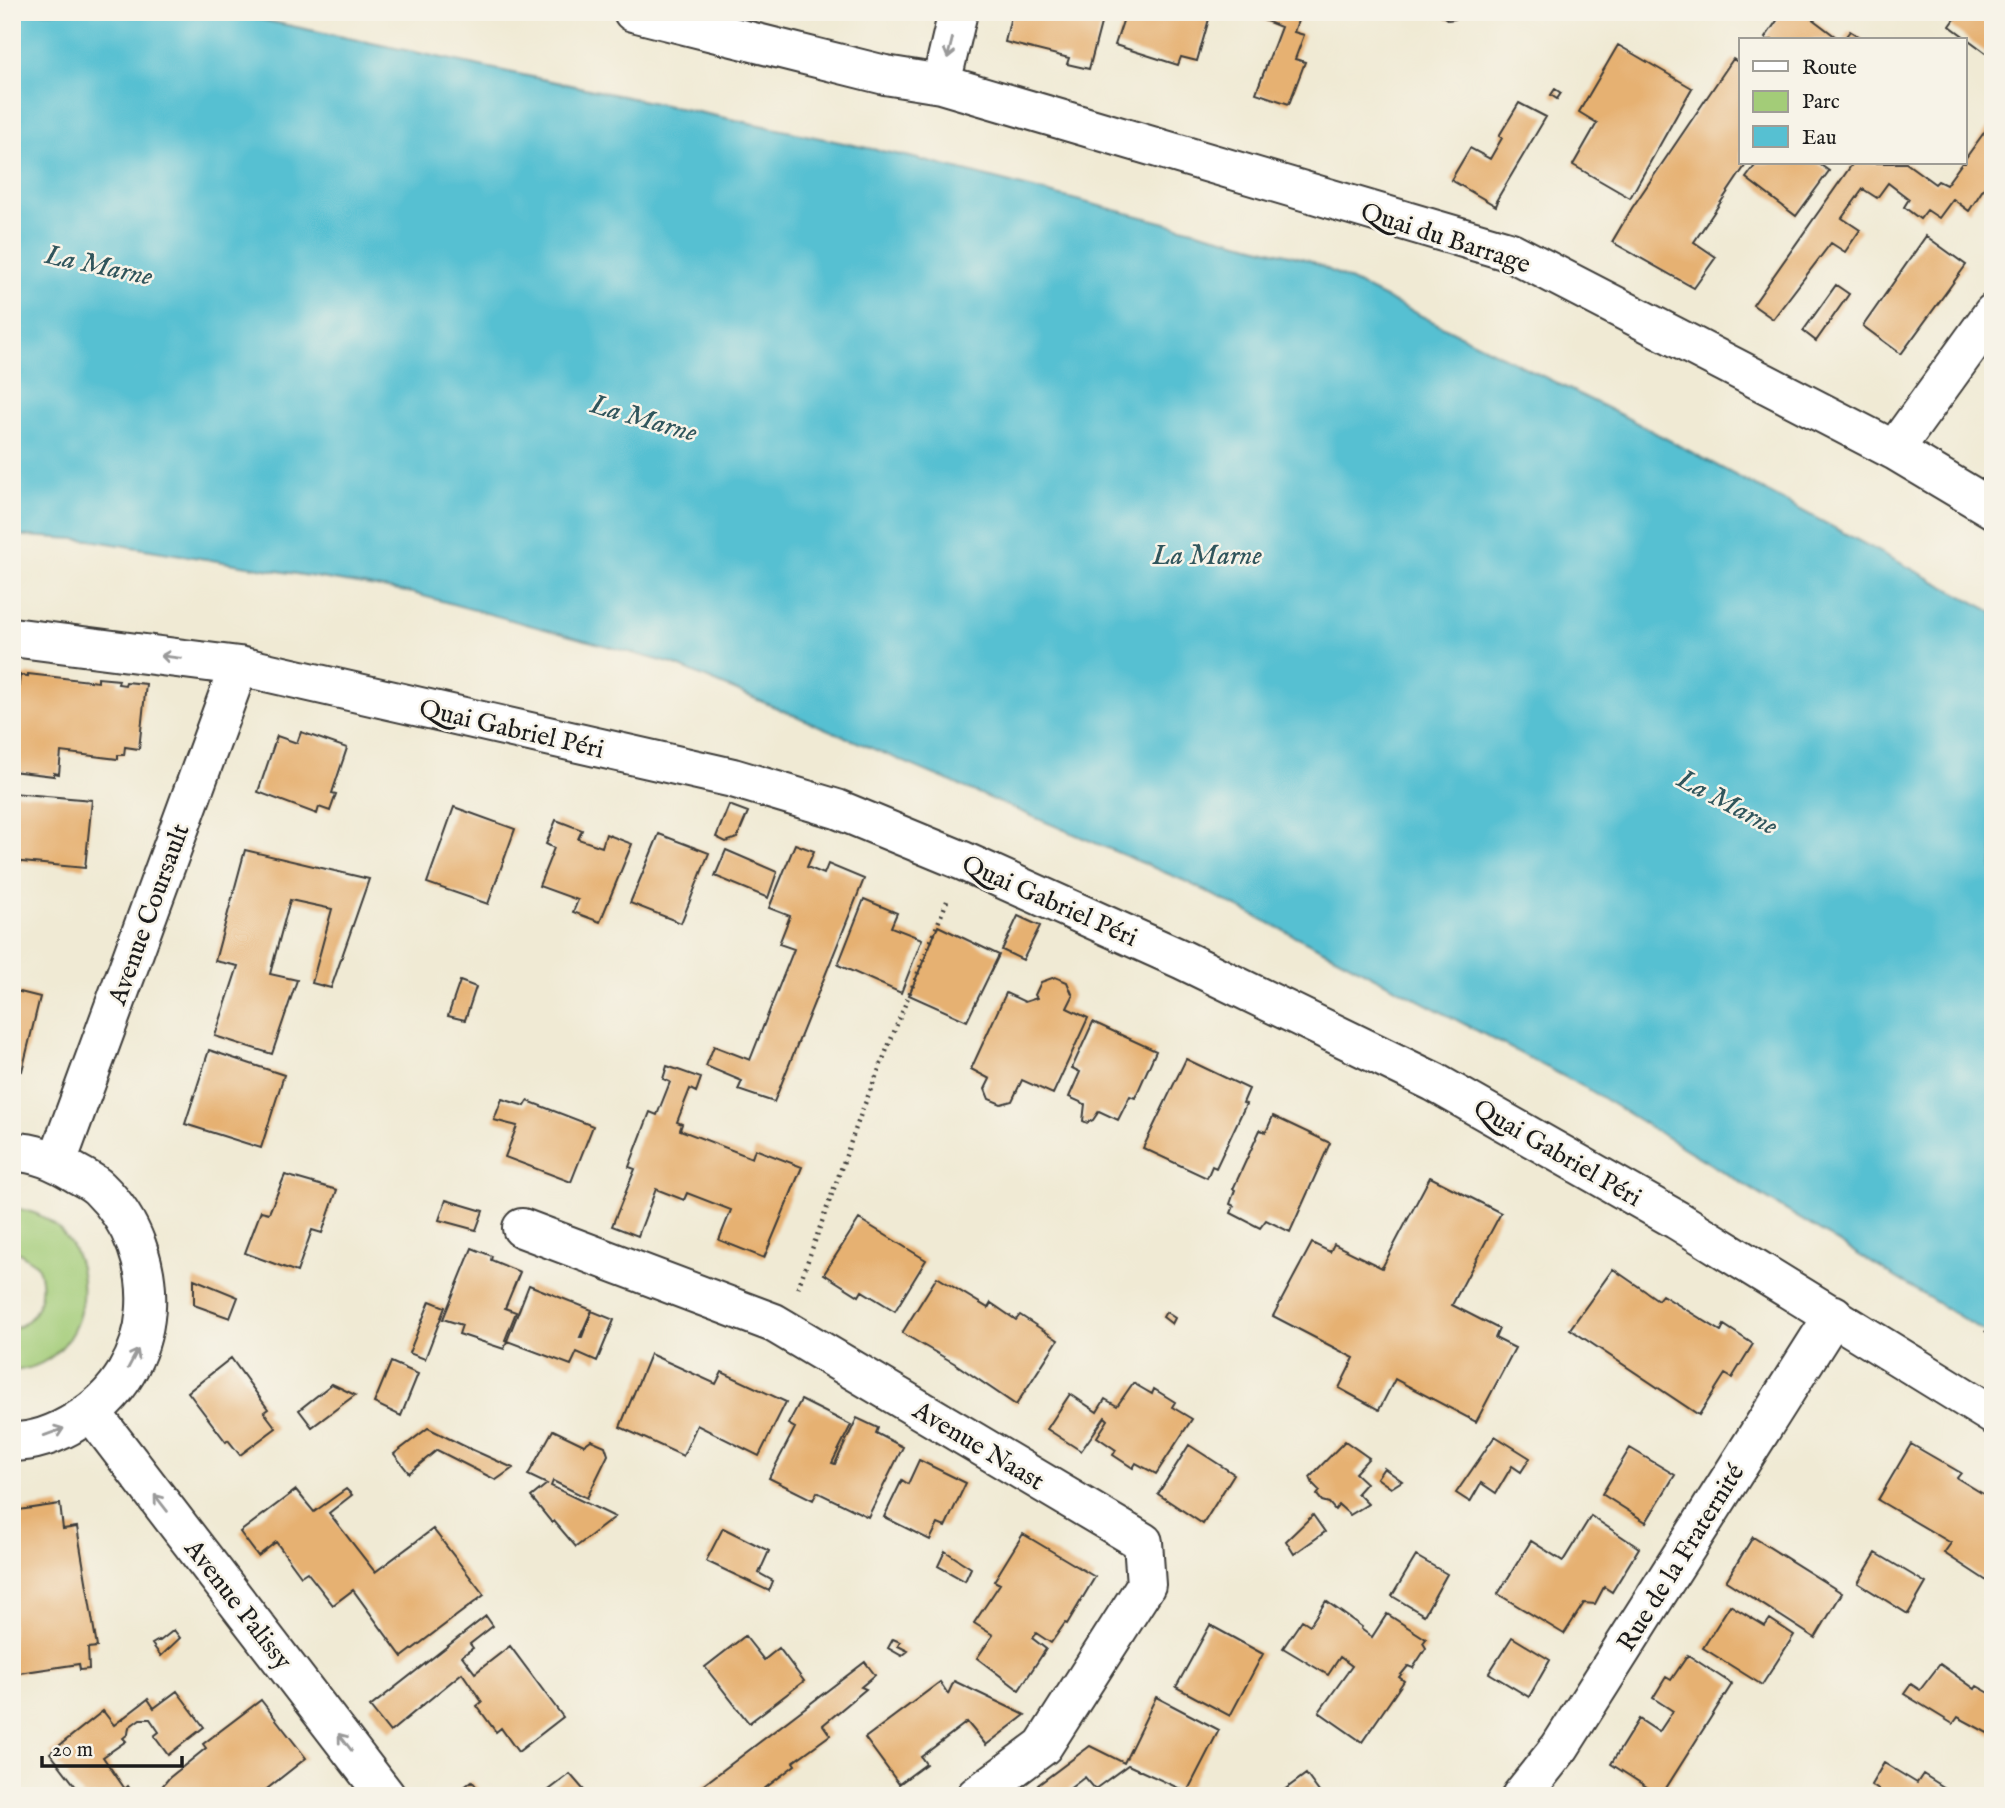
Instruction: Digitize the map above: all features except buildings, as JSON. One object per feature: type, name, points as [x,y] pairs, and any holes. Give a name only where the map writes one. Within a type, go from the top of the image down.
[{"type":"street","name":"Quai du Barrage","points":[[634,12],[885,75],[941,84],[1511,252],[1894,450],[1993,509]]},
{"type":"street","points":[[941,84],[958,12]]},
{"type":"street","points":[[1894,450],[1993,313]]},
{"type":"street","name":"Quai Gabriel Péri","points":[[12,637],[239,666],[733,778],[837,809],[963,861],[1248,990],[1434,1082],[1677,1220],[1993,1415]]},
{"type":"street","name":"Avenue Coursault","points":[[57,1162],[239,666]]},
{"type":"street","points":[[12,1152],[57,1162],[98,1187],[129,1224],[145,1269],[148,1300],[138,1348],[120,1384],[92,1413],[59,1432],[12,1443]]},
{"type":"street","name":"Avenue Naast","points":[[522,1228],[784,1328],[1143,1542],[1146,1585],[1043,1746],[976,1796]]},
{"type":"street","name":"Rue de la Fraternité","points":[[1521,1796],[1560,1747],[1833,1315]]},
{"type":"street","name":"Avenue Palissy","points":[[92,1413],[386,1796]]},
{"type":"path","points":[[784,1328],[862,1111],[963,861]]},
{"type":"path","points":[[1986,1333],[1993,1322]]},
{"type":"green space","points":[[12,1208],[43,1217],[65,1236],[78,1262],[82,1290],[78,1319],[65,1344],[43,1362],[12,1371],[12,1329],[22,1325],[35,1312],[41,1284],[37,1265],[12,1248]]},
{"type":"water","name":"La Marne","points":[[12,12],[225,12],[910,157],[1309,260],[1629,419],[1993,612],[1993,1337],[1588,1089],[1331,954],[1185,881],[673,664],[412,593],[90,540],[12,535]]}]
